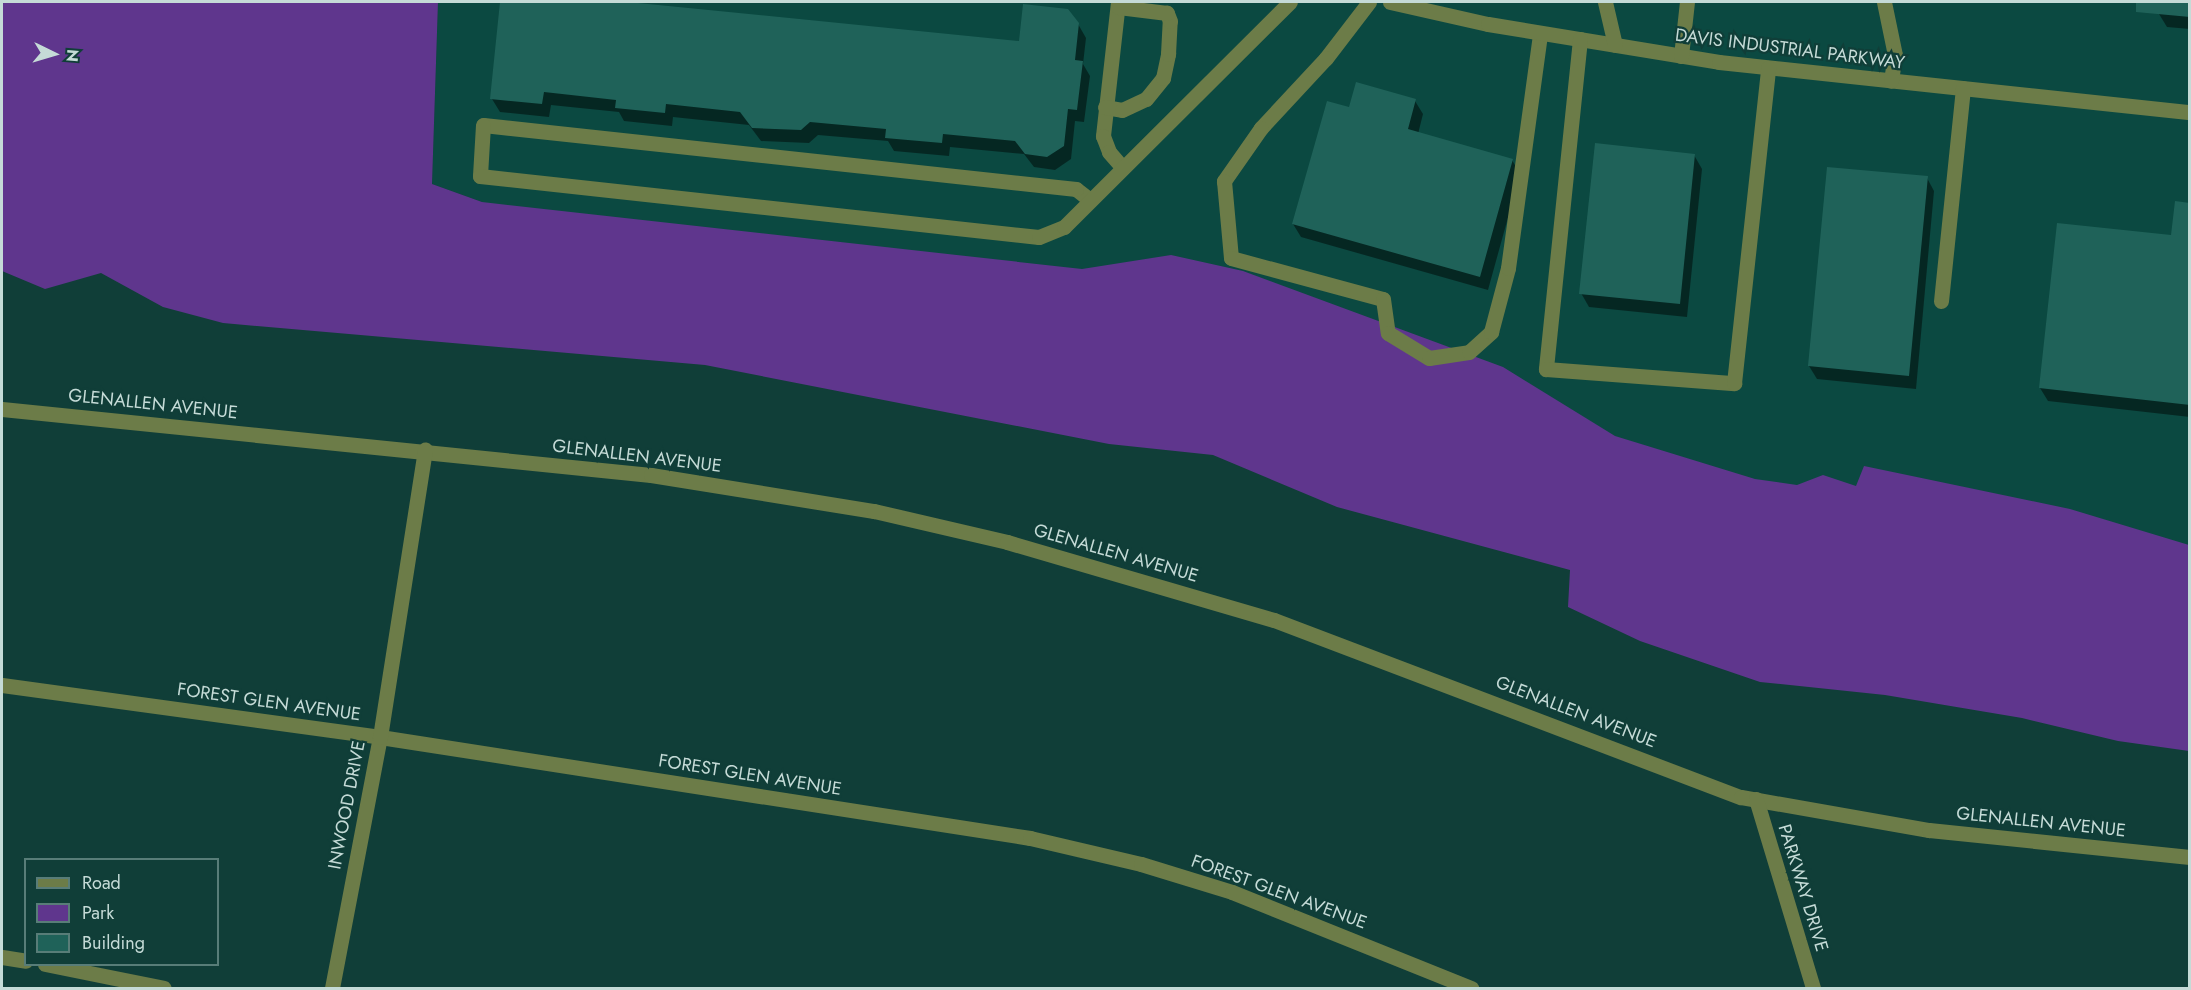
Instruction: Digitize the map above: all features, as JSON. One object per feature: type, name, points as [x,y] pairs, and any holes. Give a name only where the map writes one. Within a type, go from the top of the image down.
[{"type":"street","points":[[1090,200],[1076,189],[483,125],[480,176],[1040,237],[1064,227],[1290,2]]},
{"type":"street","points":[[1369,2],[1326,58],[1262,128],[1224,181],[1230,258],[1383,299],[1389,333],[1429,358],[1469,352],[1491,332],[1508,268],[1540,33]]},
{"type":"street","name":"DAVIS INDUSTRIAL PARKWAY","points":[[1390,2],[1540,33],[1768,68],[2190,112]]},
{"type":"street","points":[[1605,2],[1615,45]]},
{"type":"street","points":[[1681,56],[1687,2]]},
{"type":"street","points":[[1884,2],[1895,54],[1891,81]]},
{"type":"street","points":[[1105,107],[1122,110],[1146,99],[1163,78],[1168,54],[1170,21],[1167,13],[1118,4],[1105,107],[1103,136],[1109,152],[1123,168]]},
{"type":"street","points":[[1580,39],[1546,369],[1734,383],[1768,68]]},
{"type":"street","points":[[1941,301],[1963,88]]},
{"type":"street","name":"GLENALLEN AVENUE","points":[[2,409],[425,450],[651,475],[873,511],[1007,543],[1274,620],[1756,799],[1929,830],[2190,857]]},
{"type":"street","name":"INWOOD DRIVE","points":[[332,988],[380,737],[425,450]]},
{"type":"street","name":"FOREST GLEN AVENUE","points":[[2,685],[380,737],[1030,838],[1141,864],[1232,892],[1471,988]]},
{"type":"street","name":"PARKWAY DRIVE","points":[[1756,799],[1813,988]]},
{"type":"street","points":[[2,957],[24,961]]},
{"type":"street","points":[[55,966],[164,988]]},
{"type":"shaded area","points":[[438,2],[2189,2],[2189,602],[482,202],[432,184]]},
{"type":"green space","points":[[2,2],[438,2],[432,184],[482,202],[1082,269],[1171,255],[1243,271],[1503,367],[1615,436],[1755,479],[1797,485],[1823,475],[1856,486],[1864,466],[2070,509],[2189,545],[2189,751],[2118,741],[2022,718],[1885,695],[1760,682],[1640,641],[1568,607],[1570,570],[1337,507],[1213,455],[1109,444],[705,365],[223,323],[163,307],[101,273],[45,289],[2,271]]},
{"type":"building","points":[[500,2],[628,2],[1019,41],[1023,4],[1068,9],[1079,23],[1075,60],[1083,61],[1077,110],[1068,109],[1064,146],[1047,157],[1025,154],[1015,141],[943,134],[942,143],[885,138],[886,129],[810,122],[801,130],[752,128],[740,112],[666,104],[665,113],[615,108],[616,100],[544,92],[542,104],[490,99]]},
{"type":"building","points":[[2136,2],[2190,2],[2190,17],[2136,12]]},
{"type":"building","points":[[1356,82],[1416,99],[1408,129],[1513,159],[1480,277],[1292,224],[1327,101],[1349,107]]},
{"type":"building","points":[[1595,143],[1695,154],[1680,304],[1579,294]]},
{"type":"building","points":[[1827,167],[1928,176],[1909,376],[1808,366]]},
{"type":"building","points":[[2175,201],[2190,203],[2190,405],[2039,388],[2057,223],[2171,235]]}]
